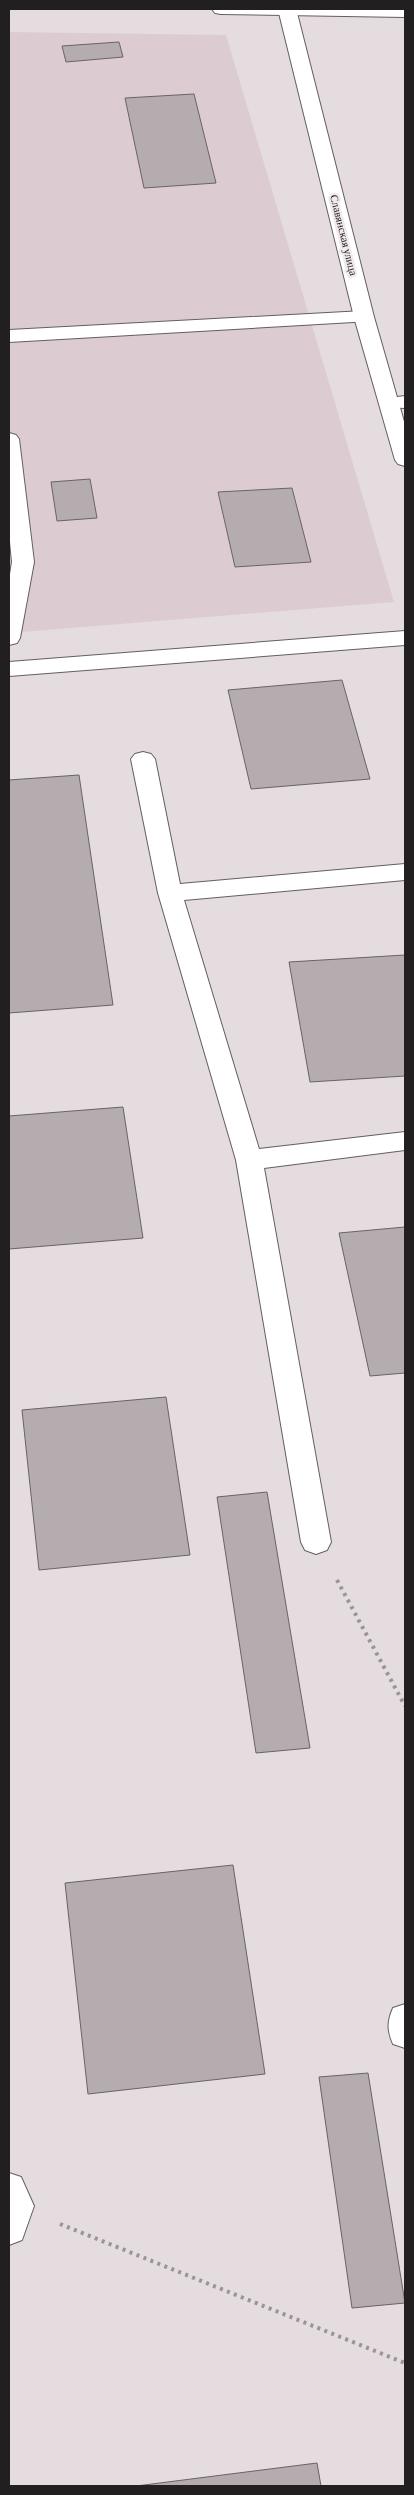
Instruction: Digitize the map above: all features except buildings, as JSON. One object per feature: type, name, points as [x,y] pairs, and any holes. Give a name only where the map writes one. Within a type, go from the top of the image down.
[{"type":"street","points":[[221,9],[405,12]]},
{"type":"street","name":"Славянская улица","points":[[287,9],[364,317],[397,402],[405,460]]},
{"type":"street","points":[[9,336],[364,317]]},
{"type":"street","points":[[9,439],[16,563],[9,638]]},
{"type":"street","points":[[9,669],[405,638]]},
{"type":"street","points":[[143,759],[170,893],[249,1160],[316,1542]]},
{"type":"street","points":[[170,893],[405,872]]},
{"type":"street","points":[[249,1160],[405,1141]]},
{"type":"street","points":[[405,2019],[405,2033]]},
{"type":"path","points":[[316,1542],[405,1706]]},
{"type":"path","points":[[11,2208],[405,2363]]},
{"type":"shaded area","points":[[9,32],[226,35],[394,602],[9,633]]}]
